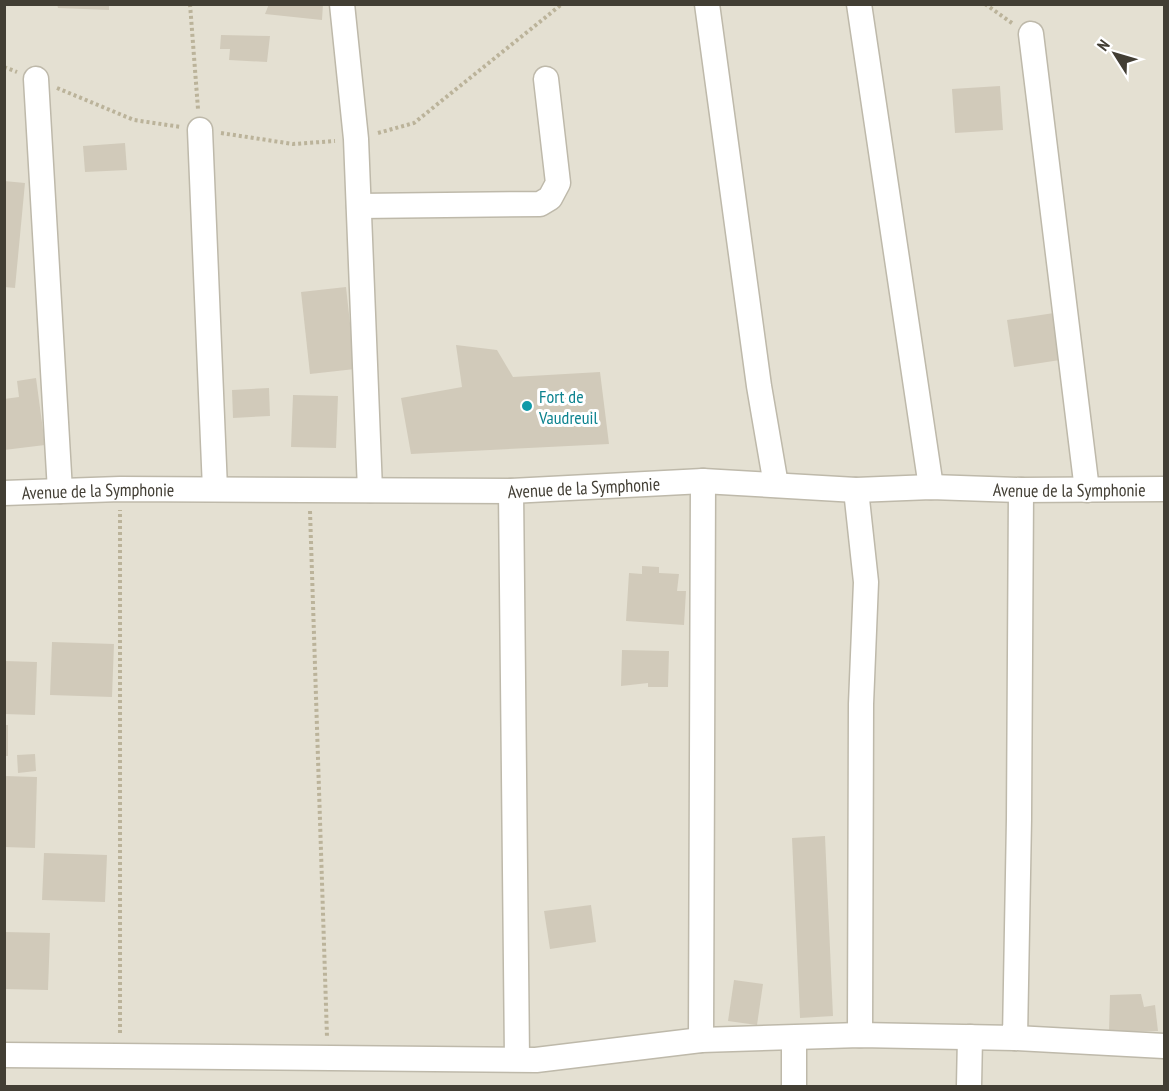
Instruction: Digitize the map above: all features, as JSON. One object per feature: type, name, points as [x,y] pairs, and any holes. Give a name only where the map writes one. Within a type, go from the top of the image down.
[{"type":"street","points":[[342,4],[356,139],[370,490]]},
{"type":"street","points":[[707,4],[759,387],[776,485]]},
{"type":"street","points":[[860,4],[931,487]]},
{"type":"street","points":[[1031,34],[1087,490]]},
{"type":"street","points":[[36,79],[60,491]]},
{"type":"street","points":[[359,206],[540,204],[550,198],[558,183],[546,79]]},
{"type":"street","points":[[200,130],[215,489]]},
{"type":"street","points":[[701,1040],[703,481]]},
{"type":"street","name":"Avenue de la Symphonie","points":[[4,493],[120,489],[511,491],[703,481],[856,490],[931,487],[1021,490],[1164,489]]},
{"type":"street","points":[[856,490],[866,582],[861,704],[860,1035]]},
{"type":"street","points":[[1015,1038],[1021,490]]},
{"type":"street","points":[[511,491],[517,1059]]},
{"type":"street","points":[[4,1055],[120,1058],[327,1056],[536,1060],[701,1040],[794,1039],[860,1035],[1015,1038],[1164,1046]]},
{"type":"street","points":[[969,1086],[970,1037]]},
{"type":"street","points":[[794,1039],[794,1086]]},
{"type":"path","points":[[190,4],[200,130]]},
{"type":"path","points":[[4,67],[134,120],[293,144],[356,139],[414,123],[562,4]]},
{"type":"path","points":[[985,4],[988,9],[1031,34]]},
{"type":"path","points":[[120,489],[120,1058]]},
{"type":"path","points":[[310,489],[327,1056]]},
{"type":"shaded area","points":[[5,5],[1164,5],[1164,1086],[5,1086]]},
{"type":"building","points":[[57,4],[109,4],[109,10],[58,8]]},
{"type":"building","points":[[269,4],[323,4],[322,20],[265,14]]},
{"type":"building","points":[[221,35],[270,36],[267,62],[229,60],[230,49],[220,49]]},
{"type":"building","points":[[1000,86],[1003,130],[955,133],[952,89]]},
{"type":"building","points":[[125,143],[127,170],[85,172],[83,146]]},
{"type":"building","points":[[4,181],[25,183],[15,288],[4,287]]},
{"type":"building","points":[[346,287],[355,369],[310,374],[301,292]]},
{"type":"building","points":[[1054,313],[1060,360],[1014,367],[1007,320]]},
{"type":"building","points":[[456,345],[497,350],[513,377],[600,372],[609,444],[411,454],[401,398],[462,387]]},
{"type":"building","points":[[36,378],[45,445],[4,450],[4,399],[19,397],[17,381]]},
{"type":"building","points":[[269,388],[270,416],[233,418],[232,390]]},
{"type":"building","points":[[293,395],[338,396],[336,448],[291,447]]},
{"type":"building","points":[[642,566],[659,567],[659,573],[679,574],[677,591],[686,591],[684,625],[626,621],[629,573],[642,574]]},
{"type":"building","points":[[52,642],[114,644],[112,697],[50,695]]},
{"type":"building","points":[[622,650],[669,651],[668,687],[648,687],[648,683],[621,686]]},
{"type":"building","points":[[4,661],[37,662],[35,715],[4,714]]},
{"type":"building","points":[[4,725],[8,725],[8,756],[4,756]]},
{"type":"building","points":[[35,754],[36,771],[18,773],[17,755]]},
{"type":"building","points":[[4,776],[37,777],[35,848],[4,847]]},
{"type":"building","points":[[825,836],[833,1016],[800,1018],[792,838]]},
{"type":"building","points":[[44,853],[107,855],[105,902],[42,900]]},
{"type":"building","points":[[591,905],[596,942],[550,949],[544,911]]},
{"type":"building","points":[[4,932],[50,933],[48,990],[4,989]]},
{"type":"building","points":[[734,980],[763,984],[757,1025],[728,1021]]},
{"type":"building","points":[[1141,994],[1144,1007],[1155,1005],[1158,1031],[1109,1032],[1110,995]]},
{"type":"place","name":"Fort de Vaudreuil","points":[[527,406]]}]
